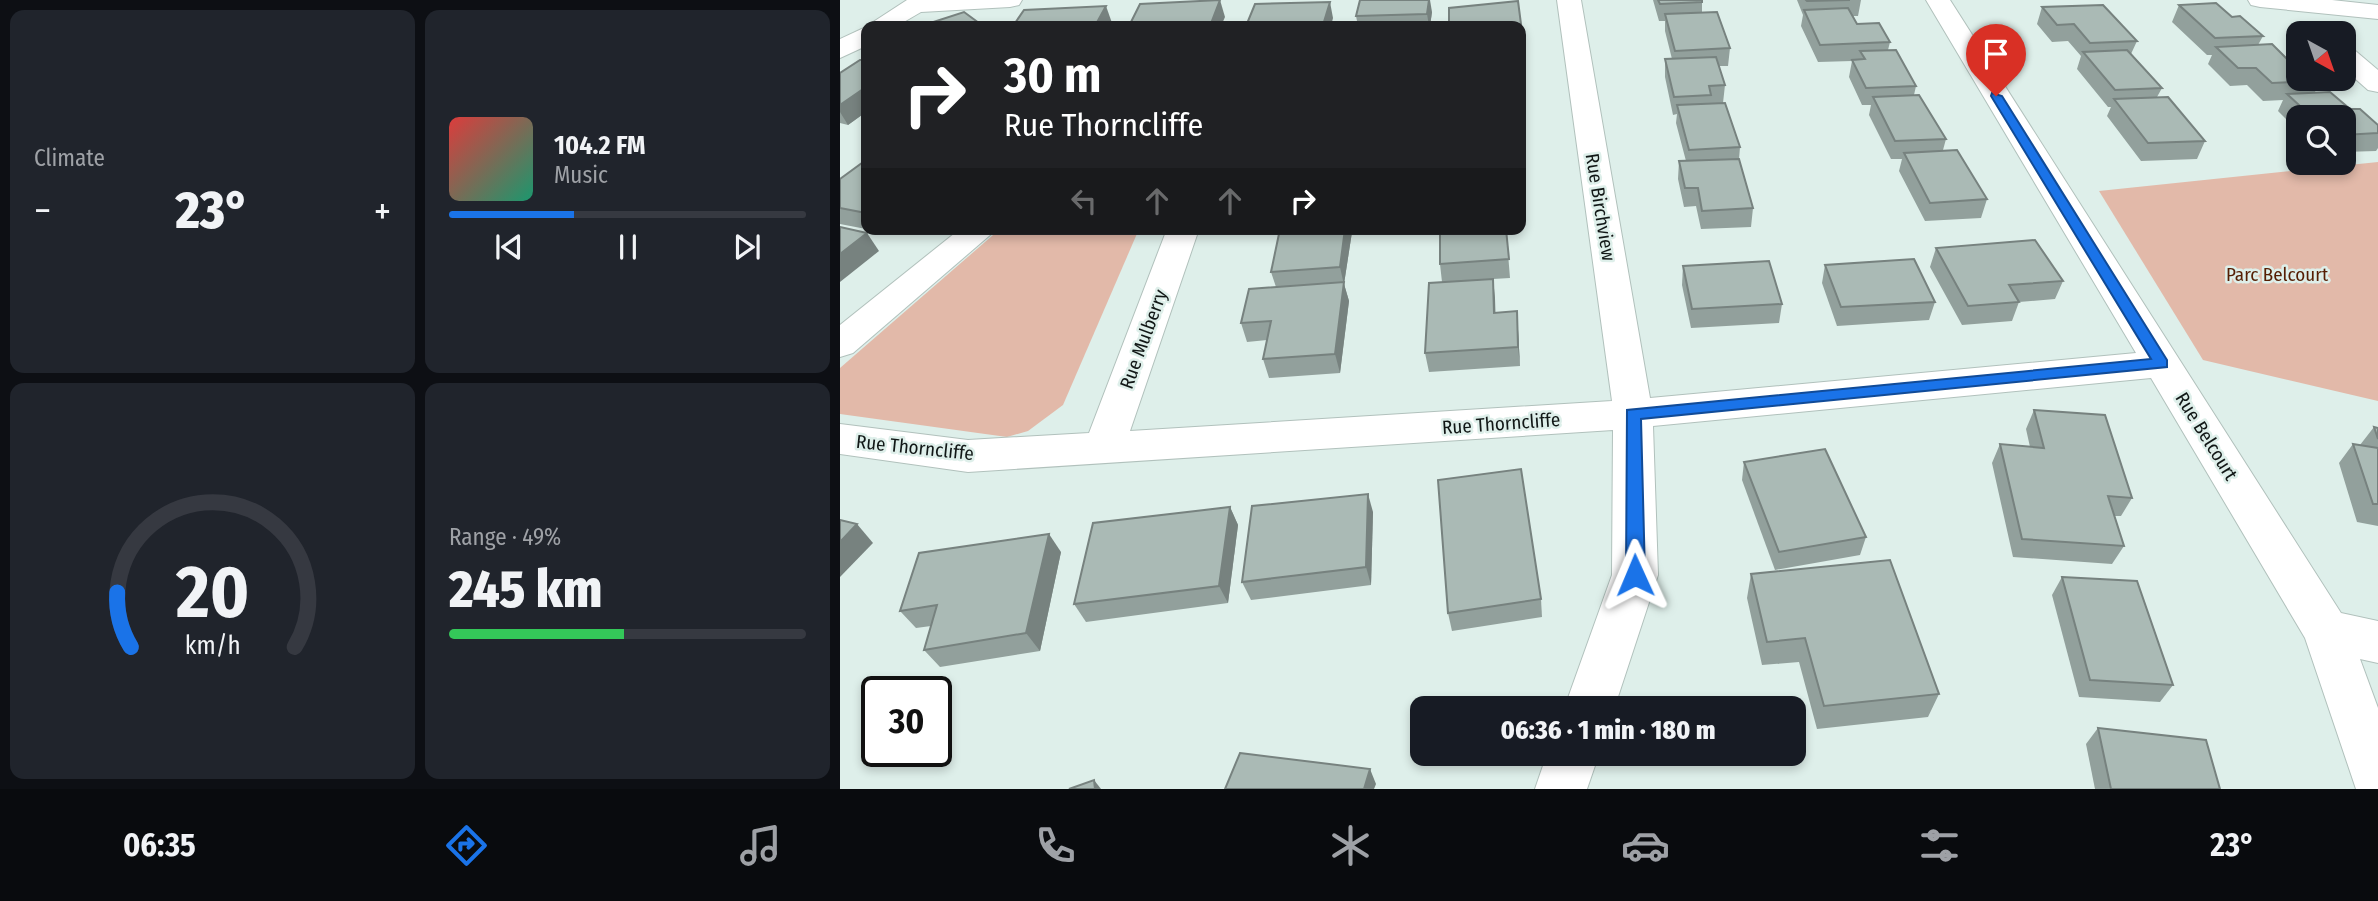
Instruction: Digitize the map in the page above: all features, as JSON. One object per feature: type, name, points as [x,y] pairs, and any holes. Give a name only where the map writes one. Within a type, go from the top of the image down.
[{"type":"street","points":[[889,21],[916,5],[1010,0]]},
{"type":"street","name":"Rue Birchview","points":[[1569,0],[1633,414],[1635,575],[1593,696]]},
{"type":"street","name":"Rue Belcourt","points":[[1939,0],[2326,631],[2378,780]]},
{"type":"street","points":[[2271,1],[2378,12]]},
{"type":"street","points":[[2271,1],[2300,21]]},
{"type":"street","points":[[840,50],[861,38]]},
{"type":"street","points":[[2356,65],[2378,84]]},
{"type":"street","points":[[840,344],[974,235]]},
{"type":"street","name":"Rue Mulberry","points":[[1104,448],[1180,235]]},
{"type":"street","name":"Rue Thorncliffe","points":[[840,439],[968,456],[1633,414],[2162,364]]},
{"type":"street","points":[[2326,631],[2378,642]]},
{"type":"street","points":[[1561,789],[1569,766]]},
{"type":"green space","name":"Parc Belcourt","points":[[2378,162],[2378,401],[2203,360],[2099,191],[2286,172],[2286,175],[2356,175],[2356,164]]},
{"type":"green space","points":[[993,235],[1136,235],[1063,405],[1028,431],[1007,437],[840,414],[840,368]]},
{"type":"building","points":[[1220,0],[1212,21],[1132,21],[1140,4]]},
{"type":"building","points":[[1360,0],[1429,0],[1427,14],[1356,16]]},
{"type":"building","points":[[1658,0],[1702,0],[1702,2],[1660,4]]},
{"type":"building","points":[[1518,1],[1521,21],[1449,21],[1449,8]]},
{"type":"building","points":[[1330,2],[1324,21],[1248,21],[1255,4]]},
{"type":"building","points":[[2216,3],[2232,17],[2240,16],[2263,36],[2215,38],[2179,5]]},
{"type":"building","points":[[2103,5],[2137,41],[2090,43],[2074,24],[2057,25],[2042,7]]},
{"type":"building","points":[[1106,6],[1098,21],[1016,21],[1024,10]]},
{"type":"building","points":[[1848,8],[1857,24],[1879,23],[1890,42],[1820,45],[1804,10]]},
{"type":"building","points":[[964,12],[976,21],[936,21]]},
{"type":"building","points":[[1717,12],[1730,48],[1675,51],[1665,14]]},
{"type":"building","points":[[2272,44],[2286,58],[2286,82],[2272,83],[2256,68],[2238,68],[2216,47]]},
{"type":"building","points":[[1896,50],[1916,86],[1866,88],[1852,60],[1865,59],[1860,51]]},
{"type":"building","points":[[2127,50],[2162,88],[2115,90],[2083,52]]},
{"type":"building","points":[[1716,57],[1725,85],[1709,86],[1711,95],[1674,97],[1665,59]]},
{"type":"building","points":[[861,60],[861,90],[840,105],[840,73]]},
{"type":"building","points":[[2330,92],[2345,105],[2299,105],[2287,94]]},
{"type":"building","points":[[1919,95],[1946,139],[1895,141],[1873,97]]},
{"type":"building","points":[[2168,97],[2205,141],[2148,143],[2114,99]]},
{"type":"building","points":[[1725,103],[1740,147],[1689,150],[1677,105]]},
{"type":"building","points":[[2356,109],[2360,109],[2378,125],[2378,133],[2356,134]]},
{"type":"building","points":[[1957,150],[1987,199],[1930,203],[1904,153]]},
{"type":"building","points":[[1739,159],[1753,208],[1702,211],[1698,188],[1685,188],[1679,161]]},
{"type":"building","points":[[861,164],[861,212],[840,208],[840,179]]},
{"type":"building","points":[[840,227],[861,232],[861,235],[864,235],[840,254]]},
{"type":"building","points":[[1279,235],[1344,235],[1340,267],[1271,272]]},
{"type":"building","points":[[1440,235],[1507,235],[1509,259],[1440,264]]},
{"type":"building","points":[[2035,240],[2063,281],[2009,285],[2019,302],[1968,306],[1936,248]]},
{"type":"building","points":[[1914,259],[1935,302],[1841,307],[1825,265]]},
{"type":"building","points":[[1769,261],[1782,304],[1692,309],[1683,266]]},
{"type":"building","points":[[1493,279],[1494,313],[1517,311],[1518,347],[1425,353],[1429,283]]},
{"type":"building","points":[[1344,282],[1335,354],[1263,359],[1271,321],[1241,323],[1249,289]]},
{"type":"building","points":[[2034,410],[2105,415],[2132,498],[2108,496],[2124,546],[2022,539],[2000,444],[2044,448]]},
{"type":"building","points":[[2353,444],[2378,448],[2378,504],[2373,504]]},
{"type":"building","points":[[1825,449],[1866,537],[1779,552],[1744,462]]},
{"type":"building","points":[[1521,469],[1541,599],[1448,613],[1438,480]]},
{"type":"building","points":[[1368,494],[1366,567],[1242,582],[1252,506]]},
{"type":"building","points":[[1230,507],[1219,586],[1074,604],[1093,523]]},
{"type":"building","points":[[840,520],[857,524],[840,542]]},
{"type":"building","points":[[1049,534],[1026,633],[924,650],[937,605],[900,611],[919,553]]},
{"type":"building","points":[[1890,560],[1939,694],[1824,706],[1805,638],[1767,642],[1751,574]]},
{"type":"building","points":[[2062,577],[2137,581],[2173,685],[2090,680]]},
{"type":"building","points":[[2098,728],[2206,740],[2220,789],[2111,789]]},
{"type":"building","points":[[1240,753],[1370,769],[1364,789],[1225,789]]},
{"type":"building","points":[[1094,780],[1095,789],[1069,789]]},
{"type":"route","points":[[1635,575],[1633,414],[2162,364],[1996,96]]}]
